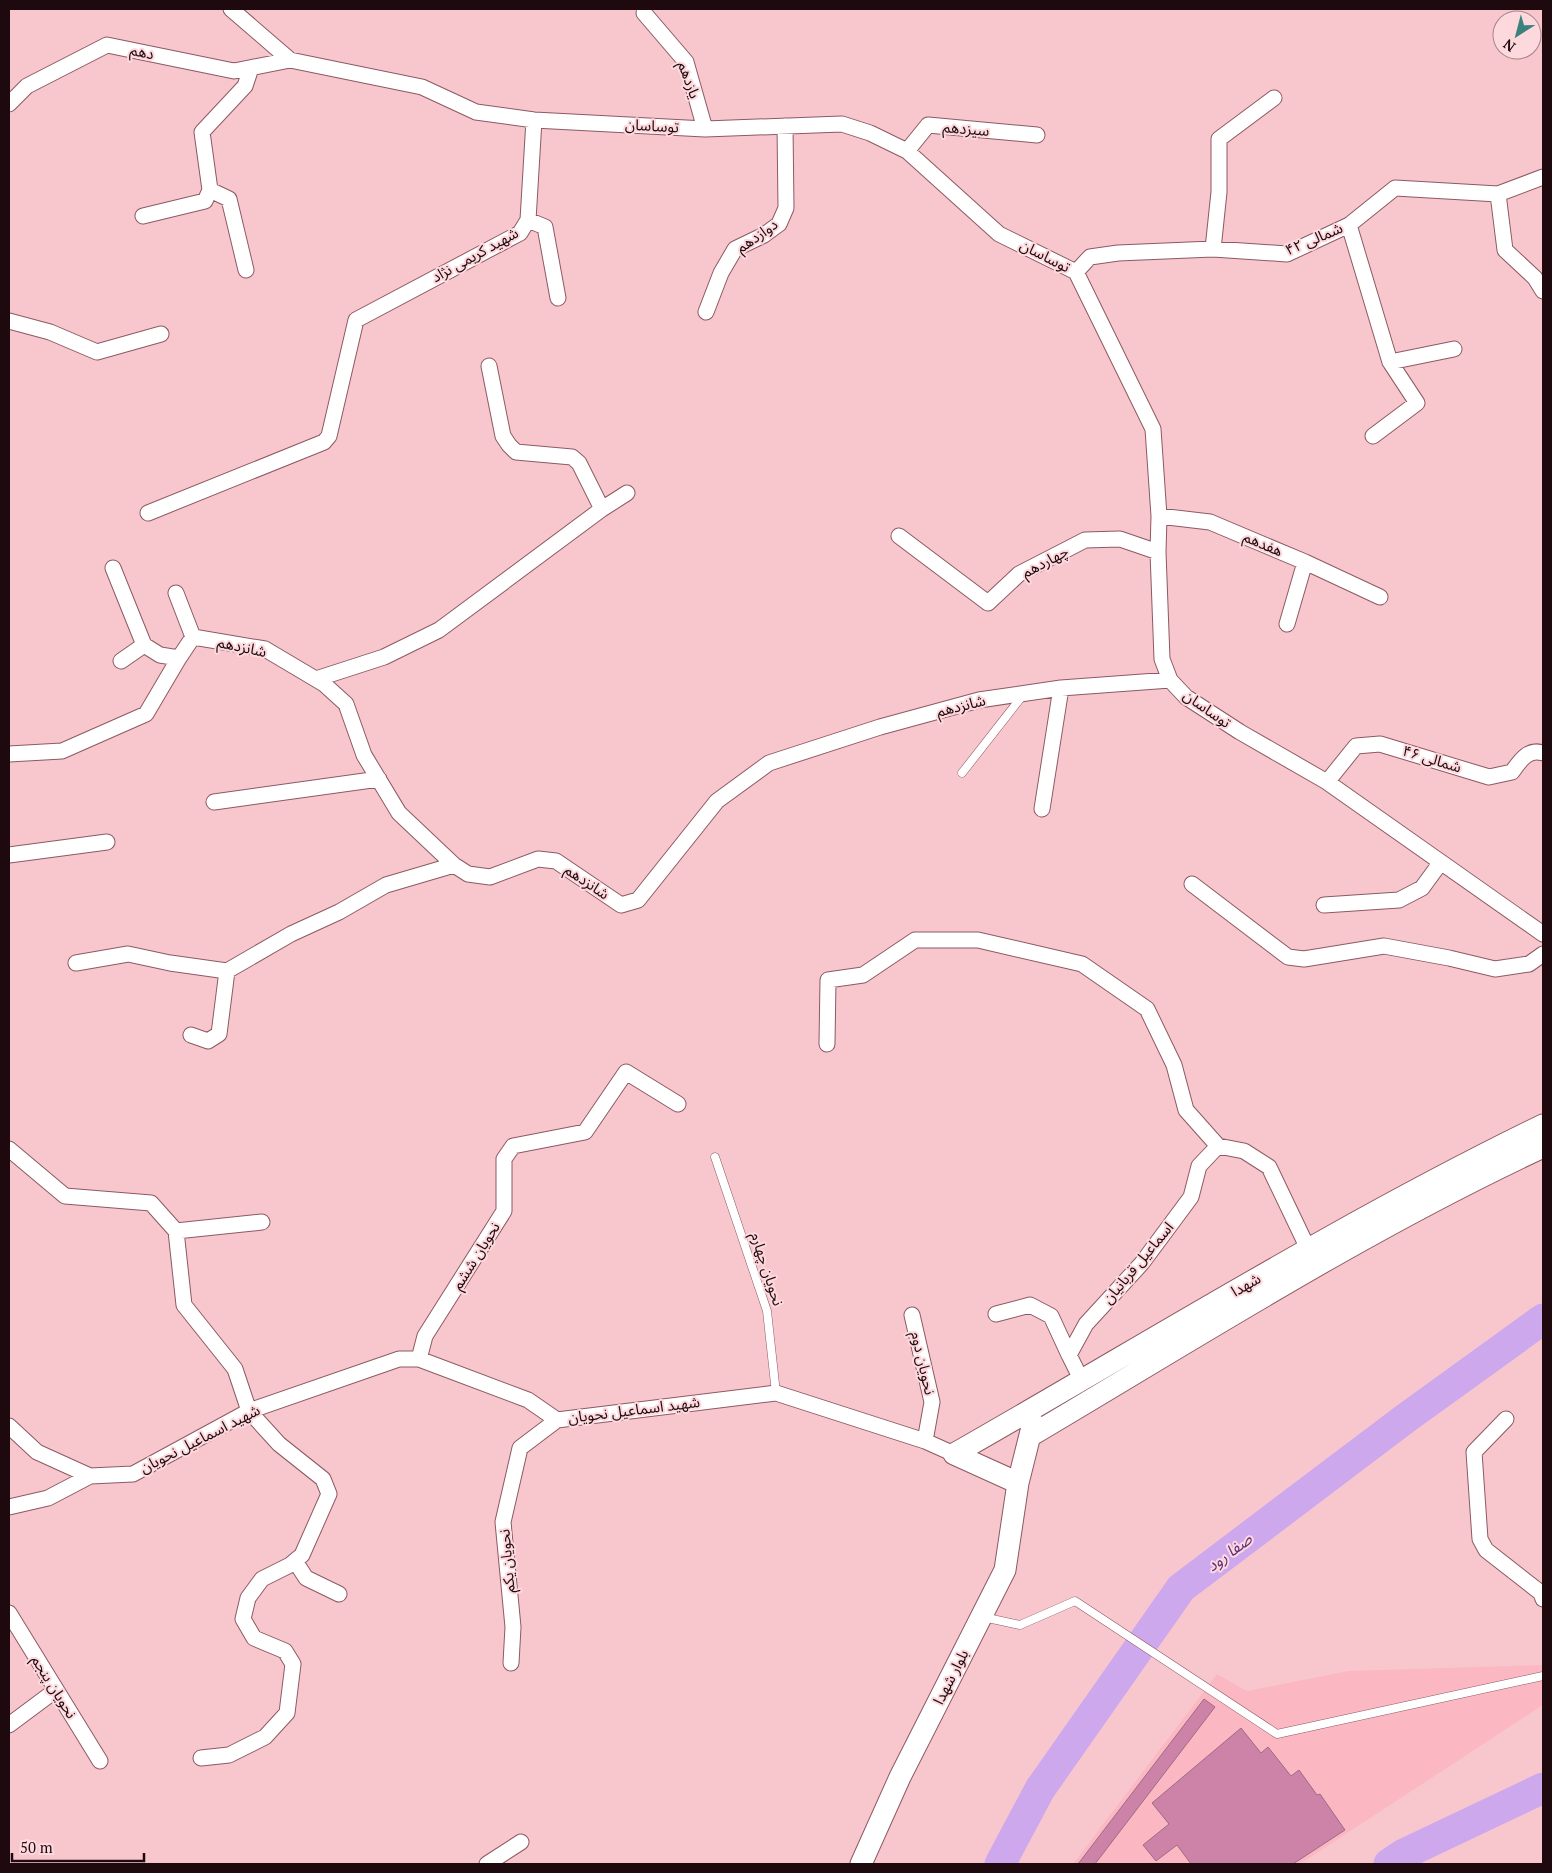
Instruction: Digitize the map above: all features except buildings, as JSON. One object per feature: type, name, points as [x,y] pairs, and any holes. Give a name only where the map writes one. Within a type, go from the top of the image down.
[{"type":"main road","name":"شهدا","points":[[1030,1436],[1312,1258],[1404,1196],[1543,1126]]},
{"type":"main road","name":"شهدا","points":[[954,1454],[1082,1380],[1312,1258],[1405,1217],[1543,1147]]},
{"type":"main road","name":"بلوار شهدا","points":[[861,1864],[900,1777],[1005,1570],[1018,1483],[1037,1407]]},
{"type":"main road","name":"شهید اسماعیل نحویان","points":[[954,1454],[1018,1483]]},
{"type":"street","name":"توساسان","points":[[230,9],[290,60],[422,87],[476,112],[534,120],[705,129],[842,124],[870,133],[906,151],[1000,234],[1076,272],[1153,429],[1159,516],[1158,552],[1162,659],[1170,680],[1186,697],[1240,732],[1327,782],[1543,934]]},
{"type":"street","name":"یازدهم","points":[[644,12],[686,62],[705,129]]},
{"type":"street","name":"دهم","points":[[9,104],[27,86],[107,45],[234,71],[290,60]]},
{"type":"street","points":[[143,216],[205,201],[210,190],[202,132],[245,86],[251,68]]},
{"type":"street","points":[[1213,249],[1219,192],[1219,139],[1274,98]]},
{"type":"street","name":"شهید کریمی نژاد","points":[[148,513],[324,442],[329,436],[356,320],[520,233],[528,220],[534,120]]},
{"type":"street","name":"سیزدهم","points":[[906,151],[928,125],[1036,135]]},
{"type":"street","name":"دوازدهم","points":[[706,312],[720,273],[735,249],[764,235],[779,224],[786,208],[785,126]]},
{"type":"street","name":"شمالی ۴۲","points":[[1076,272],[1090,257],[1118,253],[1213,249],[1287,254],[1348,225],[1395,188],[1498,194],[1543,177]]},
{"type":"street","points":[[210,190],[229,199],[246,270]]},
{"type":"street","points":[[1498,194],[1505,250],[1535,278],[1543,292]]},
{"type":"street","points":[[528,220],[544,227],[558,298]]},
{"type":"street","points":[[1348,225],[1390,362],[1418,403],[1373,436]]},
{"type":"street","points":[[9,321],[50,332],[97,352],[161,334]]},
{"type":"street","points":[[1390,362],[1454,349]]},
{"type":"street","points":[[489,366],[503,436],[509,446],[516,452],[572,457],[580,463],[602,509]]},
{"type":"street","points":[[316,679],[384,657],[439,630],[602,509],[628,493]]},
{"type":"street","name":"هفدهم","points":[[1159,516],[1210,522],[1305,562],[1380,597]]},
{"type":"street","name":"چهاردهم","points":[[899,536],[988,603],[1019,574],[1085,540],[1120,539],[1158,552]]},
{"type":"street","points":[[1286,624],[1305,562]]},
{"type":"street","points":[[113,568],[144,644],[160,655],[179,658]]},
{"type":"street","points":[[9,754],[62,751],[146,714],[193,637],[176,593]]},
{"type":"street","name":"شانزدهم","points":[[193,637],[265,649],[324,684],[346,704],[364,755],[399,814],[454,865],[468,874],[490,877],[538,859],[556,861],[621,905],[638,900],[717,801],[769,763],[880,727],[979,700],[1061,688],[1170,680]]},
{"type":"street","points":[[121,661],[144,644]]},
{"type":"street","points":[[1042,809],[1061,688]]},
{"type":"street","name":"شمالی ۴۶","points":[[1327,782],[1356,746],[1380,744],[1490,777],[1512,772],[1525,755],[1537,751],[1543,753]]},
{"type":"street","points":[[214,802],[379,779]]},
{"type":"street","points":[[9,855],[107,842]]},
{"type":"street","points":[[1324,905],[1400,900],[1422,888],[1441,862]]},
{"type":"street","points":[[76,963],[128,954],[170,964],[227,971],[291,934],[339,912],[386,884],[454,865]]},
{"type":"street","points":[[1192,884],[1288,957],[1304,958],[1384,946],[1495,969],[1529,964],[1543,954]]},
{"type":"street","points":[[827,1044],[828,980],[863,975],[915,940],[978,940],[1082,964],[1148,1009],[1174,1065],[1186,1110],[1218,1146],[1244,1151],[1269,1167],[1312,1258]]},
{"type":"street","points":[[192,1034],[208,1041],[219,1034],[227,971]]},
{"type":"street","name":"نحویان ششم","points":[[419,1359],[425,1336],[504,1211],[504,1160],[513,1146],[585,1132],[626,1072],[678,1104]]},
{"type":"street","name":"اسماعیل قربانیان","points":[[1069,1355],[1086,1324],[1142,1263],[1191,1197],[1199,1166],[1218,1146]]},
{"type":"street","points":[[9,1149],[65,1196],[151,1203],[176,1231],[184,1305],[235,1369],[249,1411],[279,1444],[323,1479],[329,1494],[302,1555],[295,1561],[262,1579],[248,1598],[243,1619],[254,1638],[285,1651],[293,1664],[288,1713],[265,1737],[229,1756],[201,1758]]},
{"type":"street","points":[[176,1231],[262,1222]]},
{"type":"street","points":[[996,1314],[1030,1305],[1052,1316],[1082,1380]]},
{"type":"street","name":"نحویان دوم","points":[[912,1314],[932,1402],[925,1441]]},
{"type":"street","name":"شهید اسماعیل نحویان","points":[[9,1507],[48,1498],[90,1476],[133,1474],[249,1411],[400,1358],[419,1359],[528,1400],[557,1420],[776,1393],[925,1441],[954,1454]]},
{"type":"street","points":[[1506,1419],[1474,1452],[1480,1540],[1486,1550],[1541,1593],[1543,1599]]},
{"type":"street","name":"نحویان یکم","points":[[511,1663],[514,1626],[504,1522],[520,1448],[557,1420]]},
{"type":"street","points":[[9,1426],[37,1452],[90,1476]]},
{"type":"street","points":[[295,1561],[306,1578],[339,1594]]},
{"type":"street","name":"نحویان پنجم","points":[[9,1613],[100,1761]]},
{"type":"street","points":[[9,1725],[56,1690]]},
{"type":"street","points":[[486,1864],[520,1842]]},
{"type":"lane","points":[[962,773],[1025,694]]},
{"type":"lane","name":"نحویان چهارم","points":[[715,1157],[767,1310],[776,1393]]},
{"type":"lane","points":[[981,1617],[1020,1625],[1075,1601],[1277,1734],[1543,1676]]},
{"type":"shaded area","points":[[1543,1665],[1543,1705],[1300,1864],[1073,1864],[1217,1674],[1247,1691],[1348,1671]]},
{"type":"waterway","name":"صفا رود","points":[[1000,1864],[1040,1789],[1181,1588],[1406,1418],[1543,1319]]},
{"type":"waterway","name":"صفا رود","points":[[1389,1864],[1404,1854],[1543,1788]]}]
